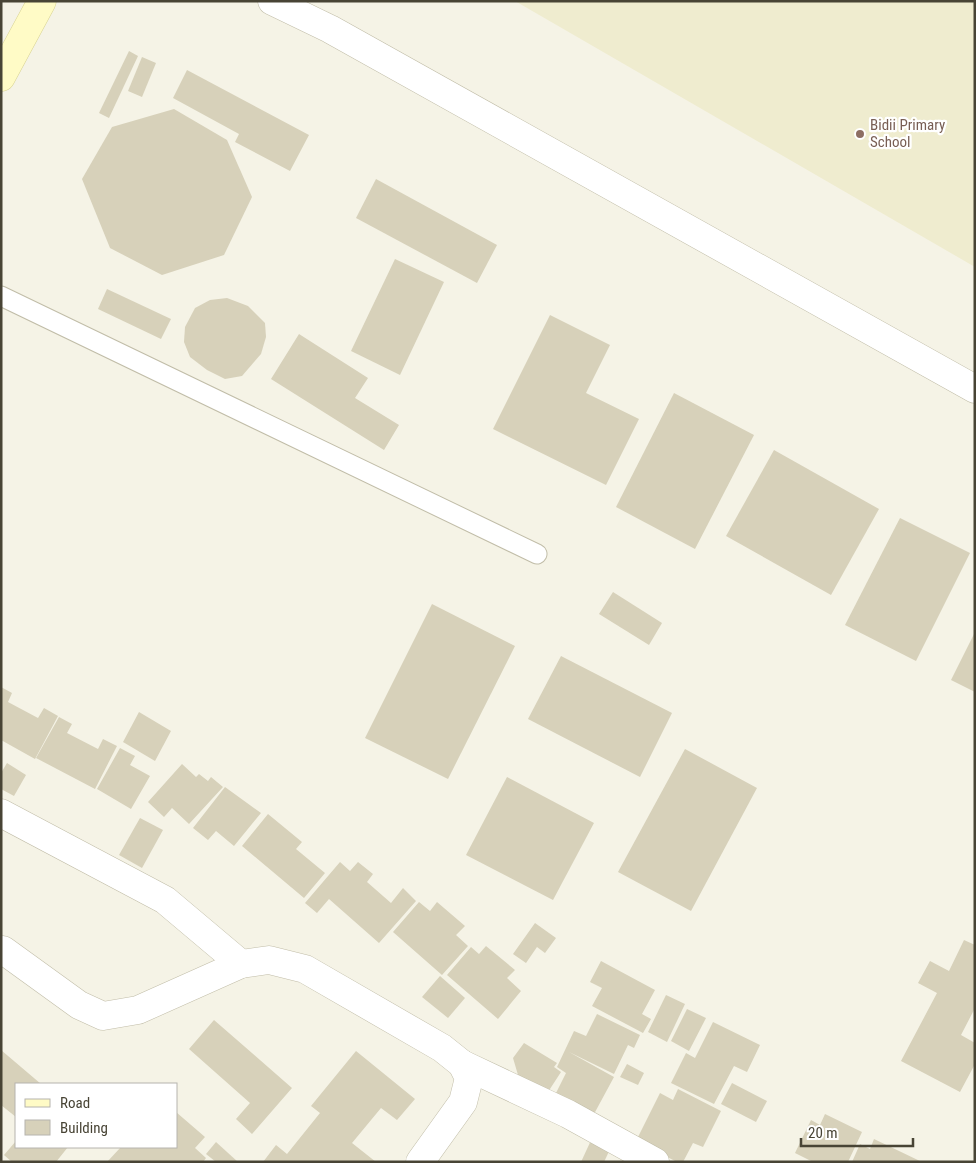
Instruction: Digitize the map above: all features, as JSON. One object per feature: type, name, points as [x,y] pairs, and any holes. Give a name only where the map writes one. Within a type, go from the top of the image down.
[{"type":"main road","points":[[1,77],[41,2]]},
{"type":"street","points":[[272,1],[330,29],[975,389]]},
{"type":"street","points":[[1,813],[165,900],[241,964]]},
{"type":"street","points":[[2,950],[79,1005],[103,1016],[138,1010],[241,964],[269,960],[305,969],[442,1048],[462,1064],[568,1114],[655,1162]]},
{"type":"street","points":[[420,1162],[463,1102],[469,1078],[462,1064]]},
{"type":"lane","points":[[1,296],[537,554]]},
{"type":"shaded area","name":"Bidii Primary School","points":[[515,1],[975,1],[975,267]]},
{"type":"building","points":[[129,51],[138,56],[109,118],[99,113]]},
{"type":"building","points":[[142,57],[156,63],[142,97],[128,91]]},
{"type":"building","points":[[187,70],[309,135],[290,171],[235,142],[239,134],[173,98]]},
{"type":"building","points":[[174,109],[227,140],[252,197],[224,255],[162,275],[110,248],[82,179],[112,127]]},
{"type":"building","points":[[376,179],[497,245],[477,283],[356,218]]},
{"type":"building","points":[[395,259],[444,282],[400,375],[351,351]]},
{"type":"building","points":[[107,289],[171,319],[161,339],[98,309]]},
{"type":"building","points":[[227,298],[248,306],[265,323],[266,337],[261,354],[242,376],[225,379],[207,370],[190,357],[184,342],[185,327],[195,308],[210,300]]},
{"type":"building","points":[[550,315],[610,345],[586,393],[639,419],[606,485],[493,429]]},
{"type":"building","points":[[299,334],[368,378],[355,398],[399,425],[384,450],[271,379]]},
{"type":"building","points":[[674,393],[754,435],[695,549],[616,507]]},
{"type":"building","points":[[774,450],[879,509],[831,595],[726,536]]},
{"type":"building","points":[[900,518],[970,553],[916,661],[845,625]]},
{"type":"building","points":[[613,592],[662,623],[649,645],[599,614]]},
{"type":"building","points":[[432,604],[515,646],[448,779],[365,738]]},
{"type":"building","points":[[975,632],[975,692],[951,680]]},
{"type":"building","points":[[561,656],[672,713],[640,777],[528,719]]},
{"type":"building","points":[[1,687],[12,693],[8,702],[38,718],[44,708],[58,716],[35,759],[1,740]]},
{"type":"building","points":[[139,712],[171,731],[155,761],[123,742]]},
{"type":"building","points":[[59,717],[72,724],[67,733],[98,749],[103,739],[117,746],[95,789],[36,758]]},
{"type":"building","points":[[120,748],[135,756],[130,765],[150,776],[131,809],[97,789]]},
{"type":"building","points":[[685,749],[757,788],[691,911],[618,872]]},
{"type":"building","points":[[7,763],[26,775],[14,796],[1,789],[1,773]]},
{"type":"building","points":[[182,764],[196,777],[199,774],[208,781],[211,777],[223,787],[189,824],[172,808],[164,817],[148,802]]},
{"type":"building","points":[[507,777],[594,823],[553,900],[466,855]]},
{"type":"building","points":[[225,787],[261,813],[234,846],[216,831],[208,840],[193,828]]},
{"type":"building","points":[[268,814],[302,842],[296,849],[325,873],[304,898],[242,846]]},
{"type":"building","points":[[140,818],[163,830],[142,868],[119,855]]},
{"type":"building","points":[[340,862],[350,871],[358,862],[373,874],[367,882],[391,903],[403,888],[416,901],[379,943],[329,899],[317,913],[305,903]]},
{"type":"building","points":[[419,902],[430,911],[437,902],[465,926],[456,935],[468,946],[442,975],[393,932]]},
{"type":"building","points":[[535,923],[556,938],[545,953],[537,947],[526,963],[513,954]]},
{"type":"building","points":[[964,940],[975,945],[975,1008],[961,1035],[975,1043],[975,1064],[960,1092],[901,1061],[937,993],[918,983],[930,961],[949,971]]},
{"type":"building","points":[[486,946],[515,970],[507,978],[521,991],[498,1019],[447,975],[471,947],[479,954]]},
{"type":"building","points":[[601,961],[655,990],[642,1014],[651,1019],[643,1033],[592,1006],[602,988],[590,982]]},
{"type":"building","points":[[440,976],[465,998],[448,1018],[422,997]]},
{"type":"building","points":[[666,995],[685,1004],[667,1042],[648,1032]]},
{"type":"building","points":[[687,1009],[706,1018],[689,1051],[671,1041]]},
{"type":"building","points":[[597,1014],[640,1035],[634,1048],[628,1045],[614,1074],[569,1052],[614,1077],[594,1114],[556,1093],[566,1073],[557,1067],[574,1031],[586,1036]]},
{"type":"building","points":[[214,1020],[292,1088],[252,1134],[236,1119],[250,1103],[189,1049]]},
{"type":"building","points":[[713,1022],[760,1045],[747,1072],[734,1066],[714,1104],[671,1083],[686,1053],[695,1058]]},
{"type":"building","points":[[524,1043],[557,1063],[554,1067],[561,1072],[548,1092],[518,1075],[513,1058]]},
{"type":"building","points":[[1,1050],[40,1083],[15,1083],[15,1116],[1,1105]]},
{"type":"building","points":[[356,1051],[415,1099],[397,1120],[381,1108],[352,1143],[376,1162],[263,1162],[276,1145],[287,1154],[320,1113],[311,1106]]},
{"type":"building","points":[[627,1064],[644,1073],[638,1085],[620,1077]]},
{"type":"building","points":[[732,1083],[767,1101],[756,1122],[721,1104]]},
{"type":"building","points":[[678,1089],[721,1111],[703,1147],[693,1143],[683,1162],[677,1162],[636,1141],[660,1093],[673,1100]]},
{"type":"building","points":[[178,1114],[205,1137],[195,1148],[206,1158],[203,1162],[107,1162],[120,1148],[178,1148]]},
{"type":"building","points":[[825,1114],[862,1132],[848,1162],[813,1162],[795,1153],[811,1120],[820,1125]]},
{"type":"building","points":[[593,1136],[612,1145],[604,1162],[581,1162]]},
{"type":"building","points":[[874,1139],[922,1162],[852,1162],[860,1144],[870,1149]]},
{"type":"building","points":[[15,1142],[15,1148],[67,1148],[56,1162],[12,1162],[4,1155]]},
{"type":"building","points":[[216,1142],[238,1162],[216,1162],[206,1154]]},
{"type":"place","name":"Bidii Primary School","points":[[860,134]]}]
